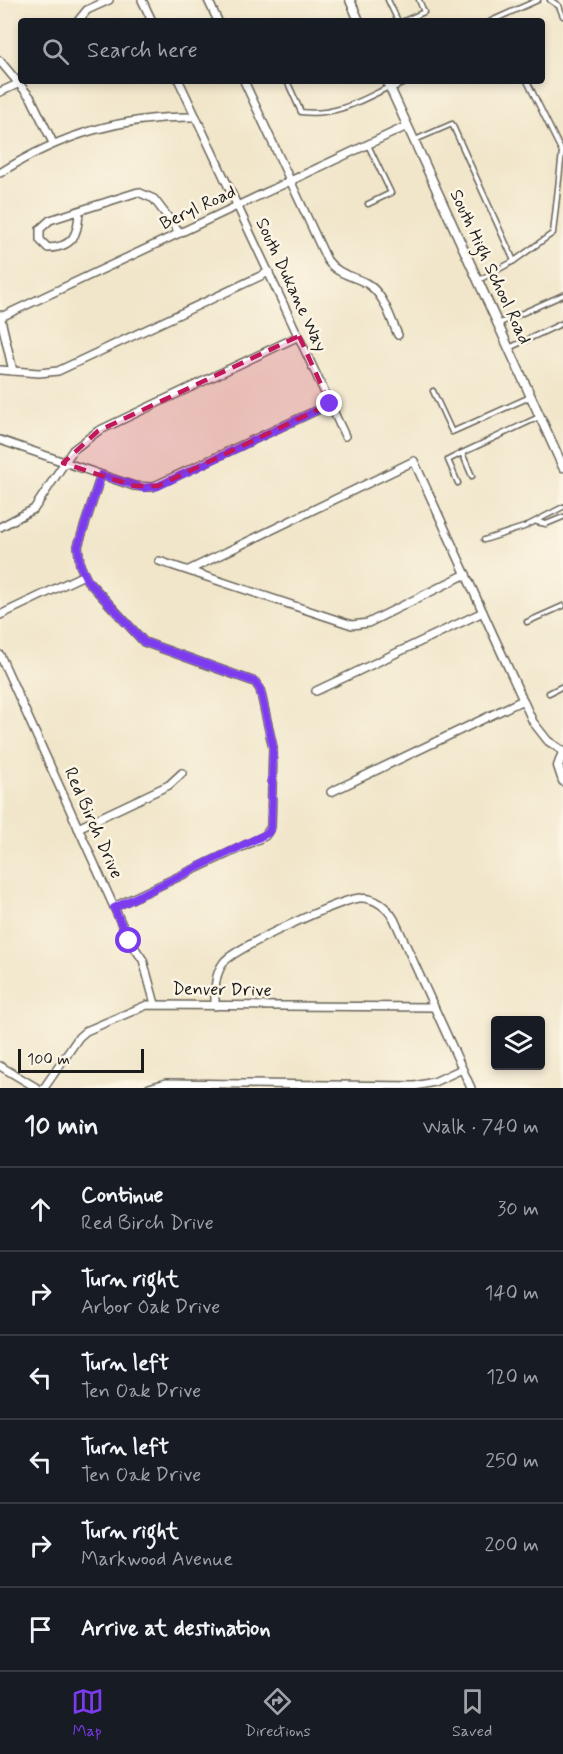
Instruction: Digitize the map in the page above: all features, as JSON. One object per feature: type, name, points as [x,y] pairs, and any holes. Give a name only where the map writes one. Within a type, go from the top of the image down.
[{"type":"street","points":[[80,18],[87,10],[109,0]]},
{"type":"street","points":[[142,0],[151,18]]},
{"type":"street","points":[[208,0],[217,18]]},
{"type":"street","points":[[350,0],[358,18]]},
{"type":"street","points":[[0,61],[18,81]]},
{"type":"street","points":[[0,92],[18,84]]},
{"type":"street","points":[[21,84],[41,115],[53,143]]},
{"type":"street","name":"South Dukane Way","points":[[180,84],[345,436]]},
{"type":"street","points":[[245,84],[327,260],[342,275],[366,283],[375,290],[398,335]]},
{"type":"street","name":"South High School Road","points":[[389,86],[540,417],[560,453],[563,467]]},
{"type":"street","points":[[0,173],[53,143],[96,128],[123,122],[169,117],[196,117]]},
{"type":"street","name":"Beryl Road","points":[[1,316],[407,126]]},
{"type":"street","points":[[79,212],[78,229],[75,238],[69,243],[48,248],[40,240],[40,229],[50,220],[132,193],[144,193],[154,199],[180,233]]},
{"type":"street","points":[[0,370],[39,373],[58,371],[269,272]]},
{"type":"street","points":[[1,316],[13,371]]},
{"type":"street","points":[[0,527],[34,509],[73,450],[98,431],[299,336]]},
{"type":"street","points":[[0,440],[143,488],[158,486],[330,404]]},
{"type":"street","points":[[189,570],[414,461],[537,729],[553,745],[563,751],[558,766],[563,782]]},
{"type":"street","points":[[101,475],[79,541],[79,558],[84,575],[144,642],[257,683],[273,747],[269,831],[265,836],[114,908]]},
{"type":"street","points":[[159,561],[352,625],[368,623],[466,574]]},
{"type":"street","points":[[0,615],[84,575]]},
{"type":"street","points":[[316,691],[483,612]]},
{"type":"street","name":"Red Birch Drive","points":[[0,656],[129,941],[143,960],[155,1004]]},
{"type":"street","points":[[330,792],[523,700]]},
{"type":"street","points":[[78,828],[169,785],[182,773]]},
{"type":"street","points":[[215,1006],[217,974],[233,953],[346,900],[371,900],[383,906],[392,916],[471,1088]]},
{"type":"street","name":"Denver Drive","points":[[44,1088],[86,1030],[138,1007],[155,1004],[434,1006]]},
{"type":"street","points":[[0,1066],[37,1088]]},
{"type":"street","points":[[149,1088],[166,1083],[415,1086],[434,1082],[462,1069]]},
{"type":"lane","points":[[388,0],[397,18]]},
{"type":"lane","points":[[411,18],[424,12],[419,0]]},
{"type":"lane","points":[[498,18],[538,0]]},
{"type":"lane","points":[[550,0],[559,6],[563,16]]},
{"type":"lane","points":[[287,84],[301,112],[316,114],[334,112],[389,86]]},
{"type":"lane","points":[[478,281],[514,261],[553,233],[562,152],[528,84]]},
{"type":"lane","points":[[414,140],[452,124],[514,261]]},
{"type":"lane","points":[[368,145],[391,193],[368,204]]},
{"type":"lane","points":[[498,324],[563,295]]},
{"type":"lane","points":[[509,348],[563,323]]},
{"type":"lane","points":[[433,391],[452,432],[531,397]]},
{"type":"lane","points":[[458,483],[448,460],[540,417]]},
{"type":"lane","points":[[462,453],[472,476]]},
{"type":"lane","points":[[484,540],[536,522],[563,507]]},
{"type":"lane","points":[[536,522],[546,524],[563,518]]},
{"type":"lane","points":[[527,622],[563,606]]},
{"type":"lane","points":[[549,693],[563,686]]},
{"type":"highlighted area","points":[[299,336],[330,404],[158,486],[134,486],[63,463],[98,431]]},
{"type":"route","points":[[129,941],[114,908],[268,833],[271,827],[273,747],[260,689],[255,682],[144,642],[87,580],[80,565],[78,546],[101,475],[143,488],[158,486],[330,404]]}]
